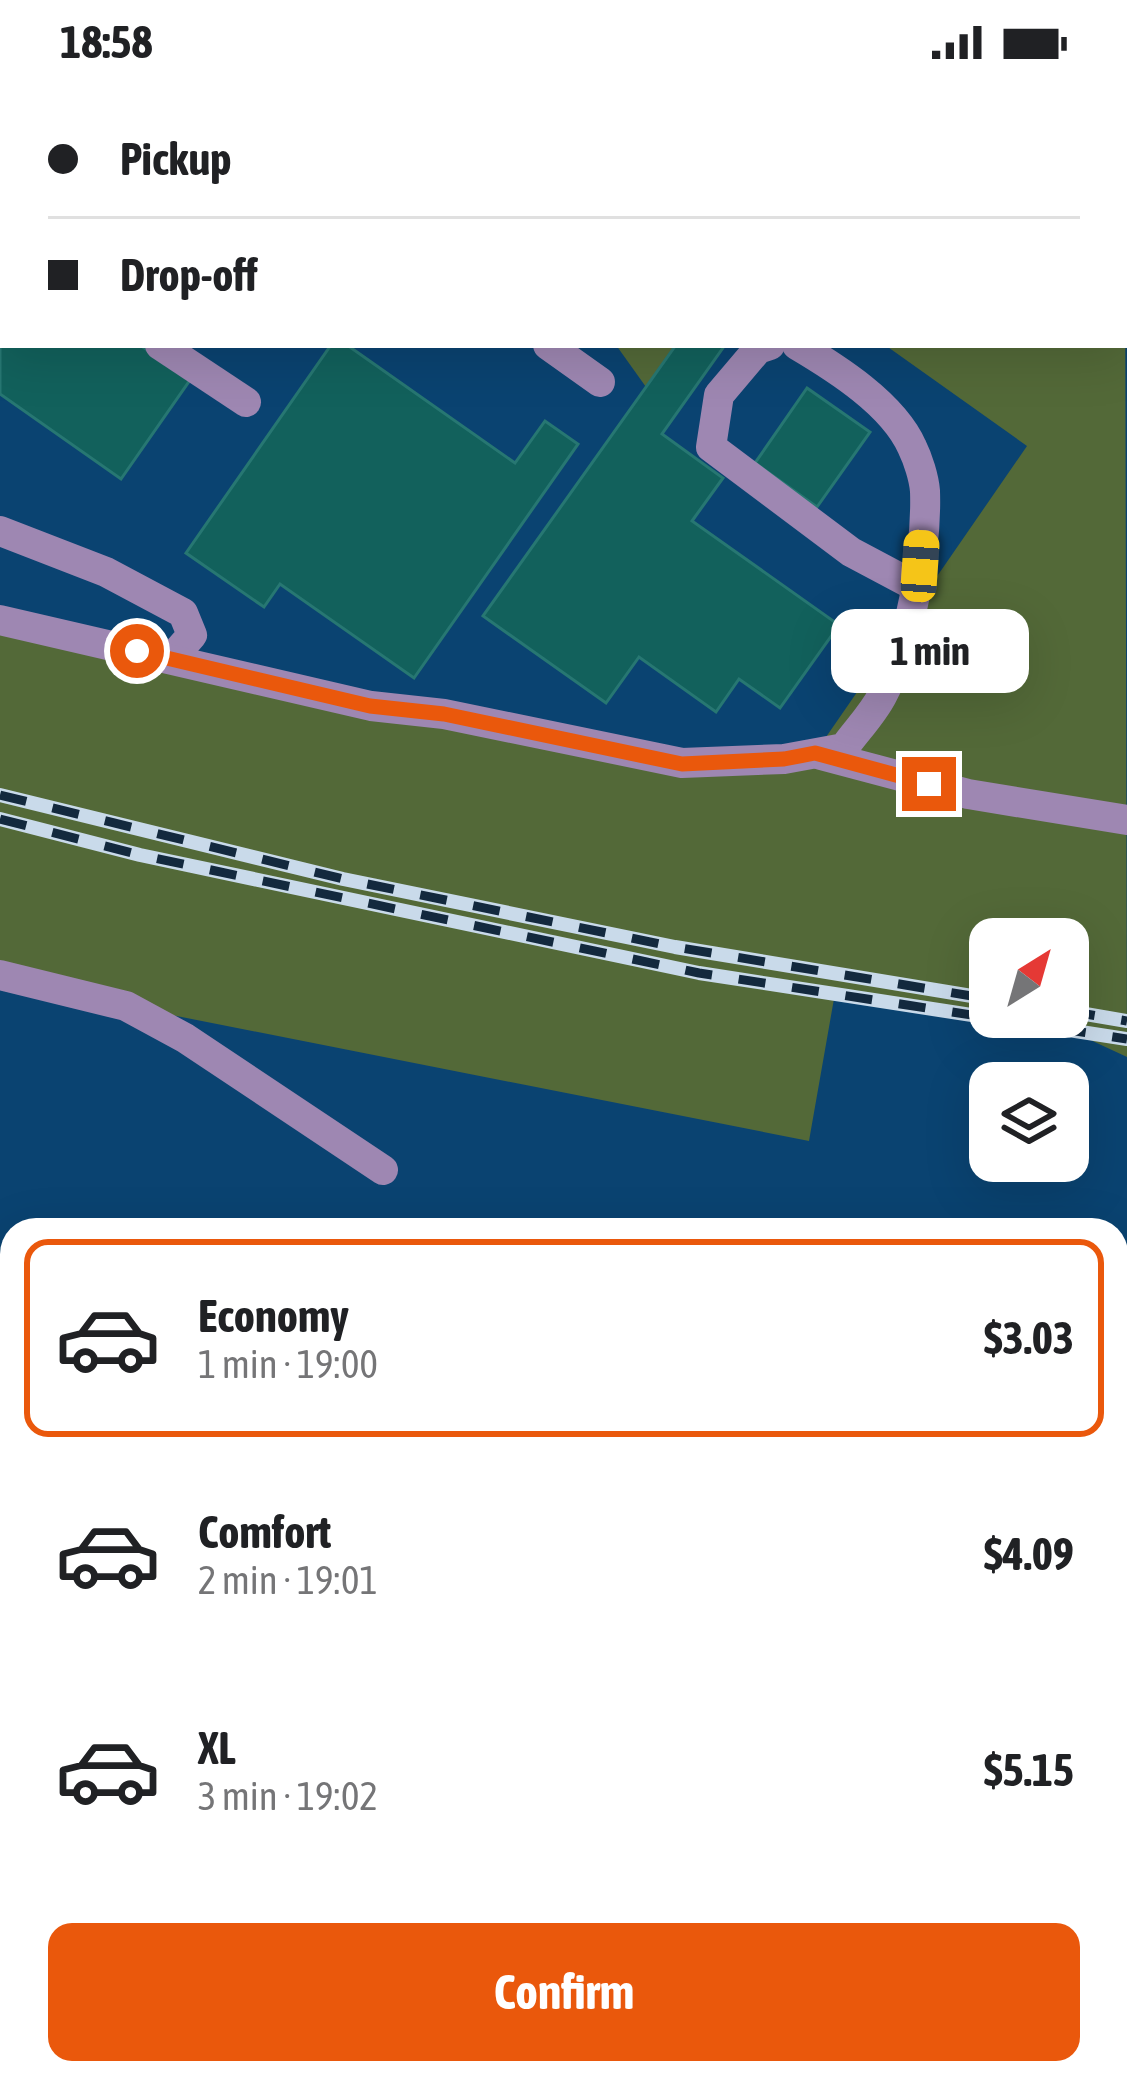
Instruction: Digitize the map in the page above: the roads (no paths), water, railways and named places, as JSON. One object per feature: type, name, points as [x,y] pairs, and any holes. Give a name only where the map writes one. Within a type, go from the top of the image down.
[{"type":"street","points":[[164,348],[245,402]]},
{"type":"street","points":[[552,348],[600,382]]},
{"type":"street","points":[[761,348],[719,395],[711,447],[851,552],[915,586]]},
{"type":"street","points":[[0,620],[370,706],[444,714],[682,764],[784,759],[844,748],[880,700],[898,662],[920,566],[925,487],[911,443],[879,403],[838,369],[802,348]]},
{"type":"street","points":[[0,532],[106,572],[183,613],[192,635],[171,659]]},
{"type":"street","points":[[815,753],[968,794],[1127,820]]},
{"type":"street","points":[[0,975],[126,1006],[184,1038],[383,1170]]},
{"type":"railway","points":[[0,795],[343,879],[675,947],[969,996]]},
{"type":"railway","points":[[0,819],[140,855],[699,973],[1127,1039]]},
{"type":"railway","points":[[1089,1015],[1127,1021]]}]
